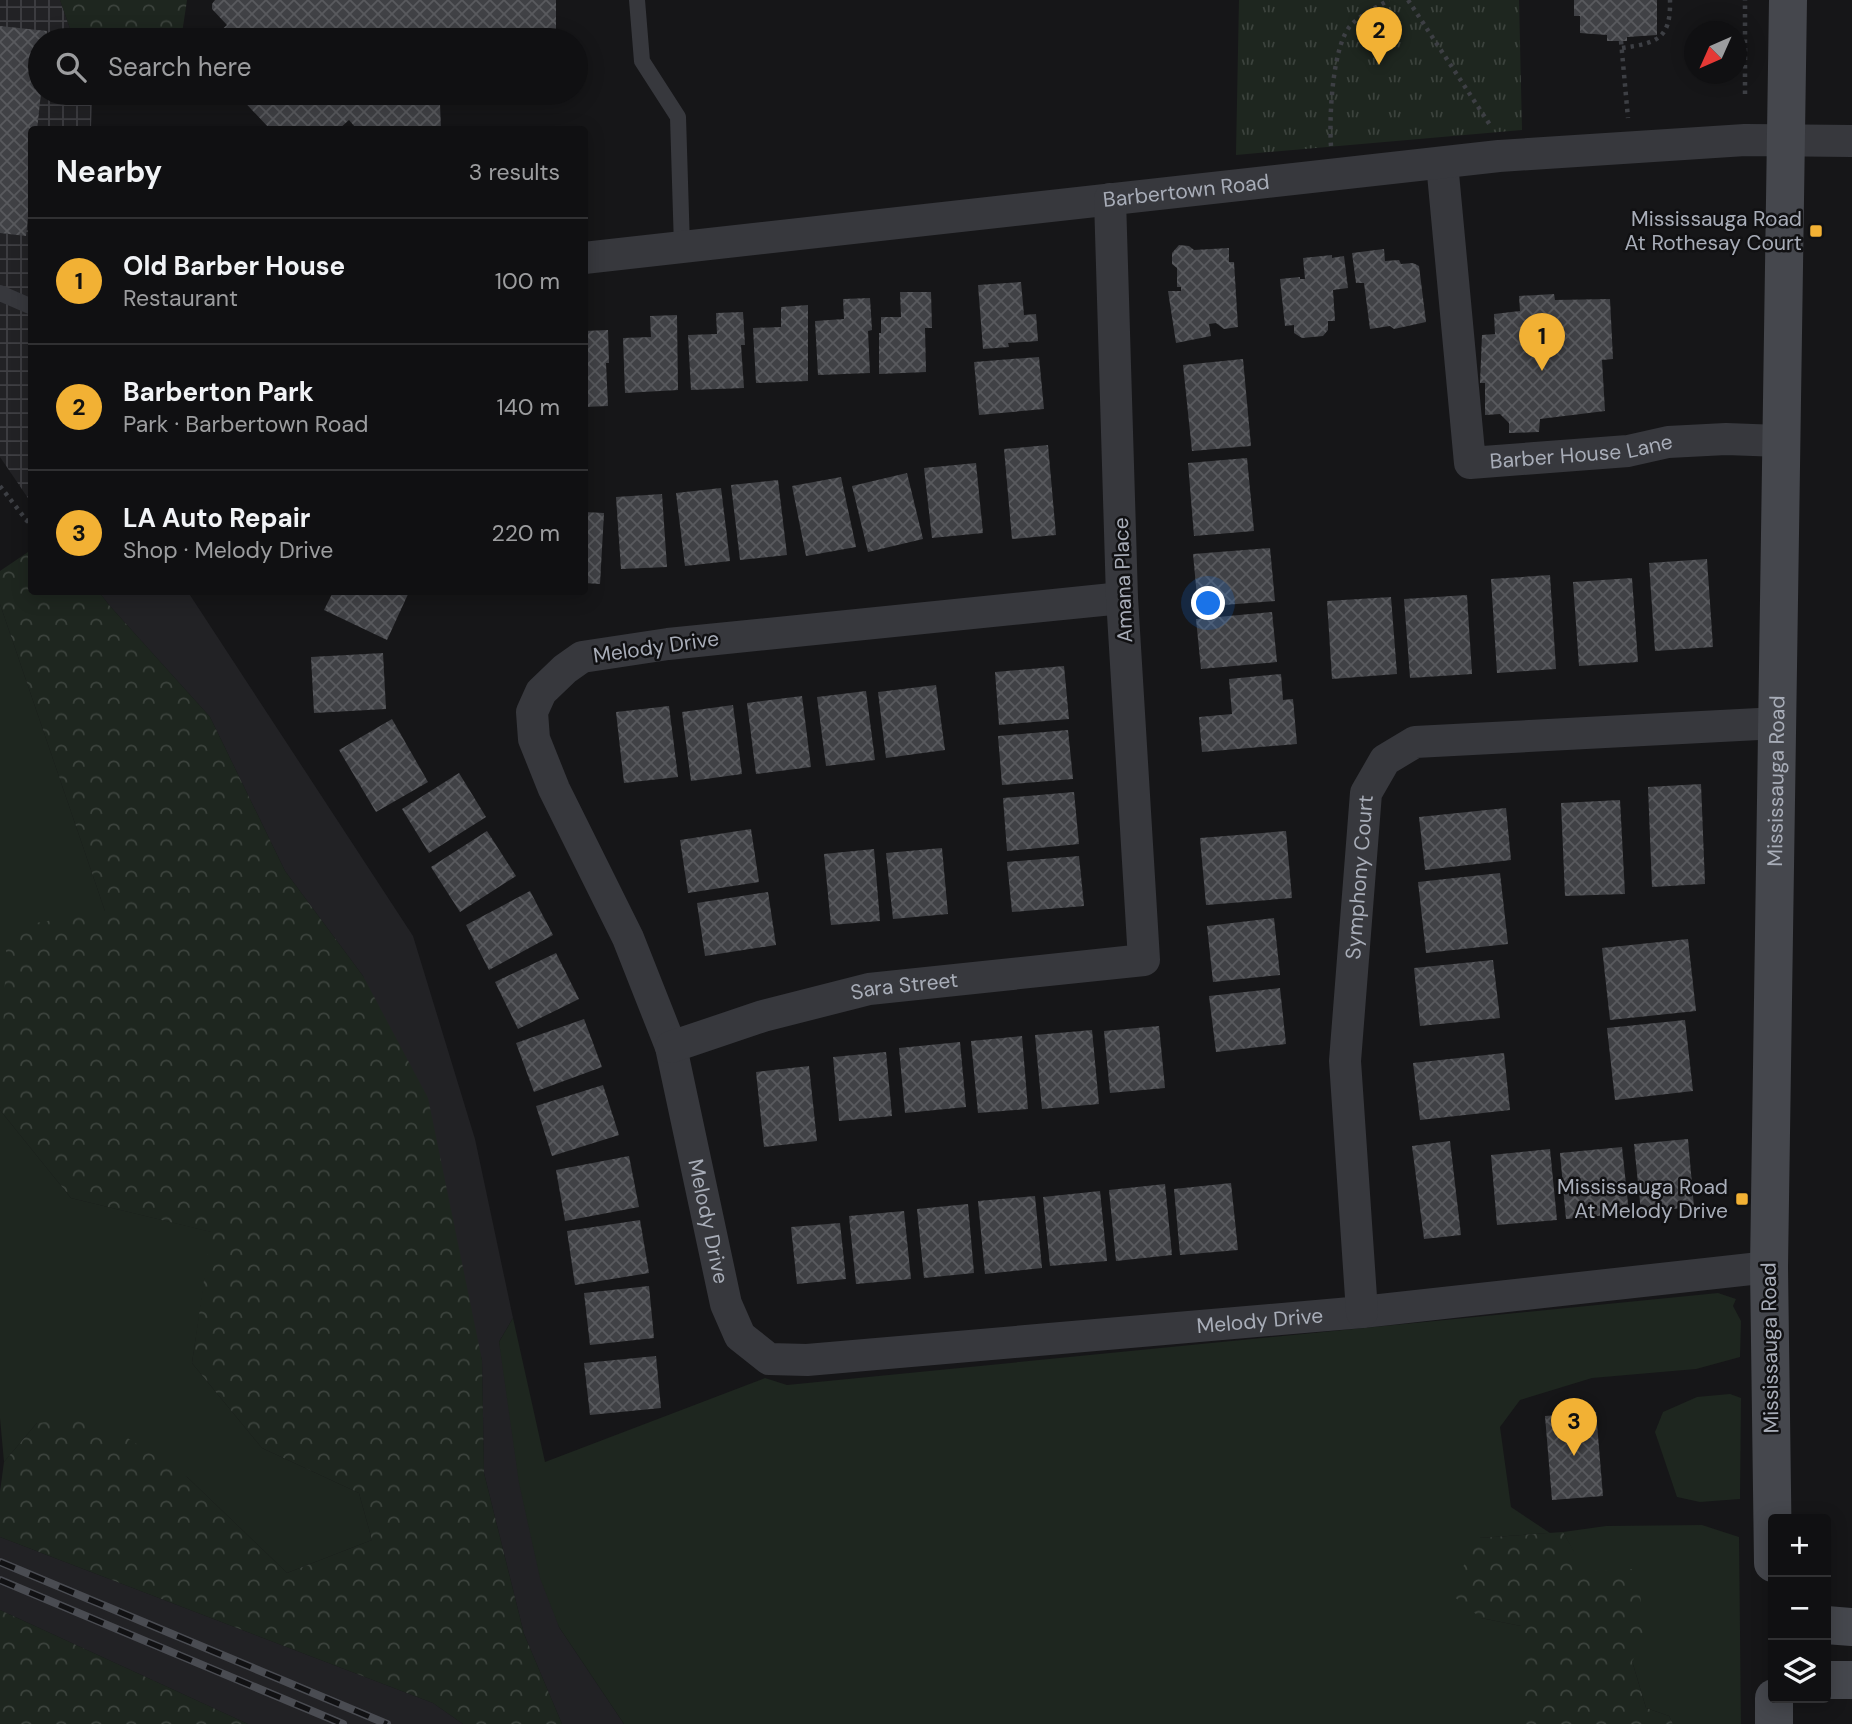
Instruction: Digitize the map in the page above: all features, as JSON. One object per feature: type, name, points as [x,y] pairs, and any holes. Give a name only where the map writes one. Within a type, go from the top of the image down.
[{"type":"main road","name":"Mississauga Road","points":[[1772,1514],[1769,1267],[1788,142],[1788,0]]},
{"type":"main road","points":[[1831,1625],[1852,1626]]},
{"type":"main road","points":[[1831,1680],[1852,1680]]},
{"type":"main road","points":[[1774,1703],[1774,1724]]},
{"type":"street","name":"Barbertown Road","points":[[588,258],[1499,156],[1745,140],[1852,141]]},
{"type":"street","name":"Barber House Lane","points":[[1442,163],[1470,463],[1628,451],[1668,442],[1782,440]]},
{"type":"street","name":"Amana Place","points":[[1110,199],[1122,598],[1144,960]]},
{"type":"street","name":"Melody Drive","points":[[1122,598],[668,644],[582,657],[541,692],[532,712],[534,739],[554,789],[628,938],[671,1047],[726,1304],[740,1336],[769,1359],[820,1359],[1362,1311],[1769,1267]]},
{"type":"street","name":"Symphony Court","points":[[1362,1311],[1345,1060],[1366,793],[1385,760],[1415,742],[1777,723]]},
{"type":"street","name":"Sara Street","points":[[671,1047],[763,1016],[869,989],[1144,960]]},
{"type":"lane","points":[[638,0],[642,61],[678,117],[682,247]]},
{"type":"lane","points":[[0,293],[28,305]]},
{"type":"path","points":[[1331,175],[1330,126],[1335,71],[1341,44],[1350,25],[1389,0]]},
{"type":"path","points":[[1408,0],[1491,124],[1499,156]]},
{"type":"path","points":[[1622,48],[1646,45],[1664,34],[1671,18],[1670,0]]},
{"type":"path","points":[[1745,0],[1745,94]]},
{"type":"path","points":[[1620,41],[1630,147]]},
{"type":"path","points":[[0,486],[28,520]]},
{"type":"shaded area","points":[[0,0],[60,0],[70,28],[28,28],[28,105],[92,105],[91,126],[28,126],[28,498],[0,457]]},
{"type":"shaded area","points":[[101,595],[190,595],[413,936],[475,1139],[513,1318],[499,1342],[559,1627],[624,1724],[562,1724],[524,1634],[484,1473],[482,1360],[363,976],[285,871],[210,717]]},
{"type":"shaded area","points":[[0,1537],[433,1703],[463,1724],[248,1724],[0,1610]]},
{"type":"green space","points":[[60,0],[187,0],[183,28],[70,28]]},
{"type":"green space","points":[[1239,0],[1519,0],[1522,130],[1236,155]]},
{"type":"green space","points":[[28,552],[28,595],[101,595],[210,717],[285,871],[363,976],[428,1098],[482,1360],[484,1473],[524,1634],[562,1724],[463,1724],[433,1703],[0,1537],[0,1492],[4,1462],[37,1423],[71,1419],[123,1435],[187,1477],[287,1573],[372,1540],[359,1493],[262,1448],[192,1363],[211,1232],[71,1198],[0,1110],[7,928],[105,911],[0,604],[0,571]]},
{"type":"green space","points":[[0,604],[105,911],[0,1108]]},
{"type":"green space","points":[[0,1110],[71,1198],[212,1232],[192,1363],[262,1448],[359,1493],[372,1540],[287,1573],[187,1477],[37,1423],[4,1462],[0,1418]]},
{"type":"green space","points":[[1718,1293],[1736,1299],[1733,1306],[1741,1321],[1740,1357],[1696,1369],[1592,1378],[1520,1400],[1500,1427],[1511,1507],[1550,1533],[1480,1538],[1481,1618],[1521,1626],[1521,1724],[624,1724],[559,1627],[540,1578],[519,1483],[499,1342],[513,1318],[545,1462],[765,1378],[787,1385]]},
{"type":"green space","points":[[1730,1394],[1741,1398],[1740,1499],[1700,1502],[1677,1497],[1655,1432],[1663,1412],[1697,1397]]},
{"type":"green space","points":[[1702,1525],[1739,1537],[1741,1724],[1673,1724],[1669,1716],[1646,1708],[1632,1661],[1563,1532],[1606,1526]]},
{"type":"green space","points":[[1563,1532],[1585,1571],[1636,1569],[1647,1641],[1632,1661],[1646,1708],[1669,1716],[1673,1724],[1521,1724],[1521,1626],[1481,1618],[1448,1592],[1480,1538]]},
{"type":"green space","points":[[0,1610],[248,1724],[0,1724]]},
{"type":"building","points":[[215,0],[556,0],[556,28],[224,28],[227,25],[212,9]]},
{"type":"building","points":[[1574,0],[1657,0],[1657,35],[1627,37],[1627,41],[1607,41],[1607,35],[1580,33],[1580,16],[1574,16]]},
{"type":"building","points":[[0,26],[28,29],[28,105],[40,105],[37,126],[28,126],[26,236],[0,233]]},
{"type":"building","points":[[247,105],[440,105],[441,126],[354,126],[349,120],[342,126],[267,126]]},
{"type":"building","points":[[1179,245],[1189,246],[1194,250],[1229,248],[1229,262],[1234,262],[1238,327],[1224,329],[1216,323],[1209,324],[1211,336],[1176,343],[1168,291],[1181,291],[1181,287],[1177,287],[1177,268],[1172,264],[1172,253]]},
{"type":"building","points":[[1384,249],[1385,261],[1399,260],[1401,264],[1413,263],[1419,266],[1426,322],[1394,329],[1390,326],[1370,329],[1364,283],[1356,283],[1352,253]]},
{"type":"building","points":[[1332,255],[1332,258],[1344,256],[1348,288],[1333,290],[1335,321],[1328,321],[1328,330],[1323,336],[1302,338],[1294,333],[1294,325],[1285,326],[1280,279],[1305,279],[1303,258]]},
{"type":"building","points":[[1021,282],[1024,315],[1036,314],[1038,341],[1008,343],[1009,347],[983,349],[978,285]]},
{"type":"building","points":[[900,292],[931,292],[932,328],[925,328],[926,372],[879,374],[881,317],[901,317]]},
{"type":"building","points":[[1554,294],[1555,300],[1610,299],[1613,359],[1602,360],[1605,411],[1540,419],[1539,432],[1509,433],[1509,423],[1500,414],[1485,415],[1485,383],[1480,383],[1482,335],[1495,334],[1494,314],[1520,311],[1519,296]]},
{"type":"building","points":[[870,298],[870,373],[818,375],[815,321],[844,319],[843,299]]},
{"type":"building","points":[[808,305],[808,381],[756,383],[753,328],[781,327],[781,307]]},
{"type":"building","points":[[743,312],[745,345],[741,345],[744,388],[691,390],[688,335],[717,334],[716,313]]},
{"type":"building","points":[[677,315],[678,390],[625,393],[623,338],[651,337],[650,316]]},
{"type":"building","points":[[608,330],[608,406],[588,407],[588,331]]},
{"type":"building","points":[[1039,357],[1044,409],[979,415],[974,362]]},
{"type":"building","points":[[1243,359],[1251,446],[1192,451],[1183,365]]},
{"type":"building","points":[[1048,445],[1056,535],[1012,539],[1004,449]]},
{"type":"building","points":[[1247,458],[1254,531],[1194,536],[1188,463]]},
{"type":"building","points":[[976,463],[983,533],[932,538],[924,468]]},
{"type":"building","points":[[907,473],[923,539],[868,552],[852,486]]},
{"type":"building","points":[[841,477],[856,547],[806,556],[792,486]]},
{"type":"building","points":[[778,480],[787,555],[740,560],[731,485]]},
{"type":"building","points":[[721,488],[730,561],[685,566],[676,493]]},
{"type":"building","points":[[662,494],[667,567],[621,569],[616,497]]},
{"type":"building","points":[[588,512],[604,513],[600,584],[588,583]]},
{"type":"building","points":[[1270,548],[1275,601],[1198,607],[1193,554]]},
{"type":"building","points":[[1707,559],[1713,647],[1655,651],[1649,563]]},
{"type":"building","points":[[1550,575],[1556,669],[1497,673],[1491,579]]},
{"type":"building","points":[[1632,578],[1638,662],[1579,666],[1573,582]]},
{"type":"building","points":[[332,595],[408,595],[387,640],[324,610]]},
{"type":"building","points":[[1467,595],[1472,674],[1410,678],[1404,599]]},
{"type":"building","points":[[1391,597],[1397,674],[1332,679],[1327,601]]},
{"type":"building","points":[[1272,612],[1277,662],[1201,669],[1196,619]]},
{"type":"building","points":[[383,653],[386,709],[314,713],[311,657]]},
{"type":"building","points":[[1064,666],[1069,719],[999,725],[995,672]]},
{"type":"building","points":[[1281,674],[1283,700],[1293,699],[1297,744],[1202,752],[1199,717],[1232,714],[1229,679]]},
{"type":"building","points":[[936,685],[945,750],[886,758],[878,692]]},
{"type":"building","points":[[866,691],[875,760],[826,766],[817,697]]},
{"type":"building","points":[[802,696],[811,767],[756,774],[747,703]]},
{"type":"building","points":[[733,705],[742,774],[691,781],[682,712]]},
{"type":"building","points":[[669,706],[678,777],[624,783],[616,712]]},
{"type":"building","points":[[392,719],[428,782],[376,812],[339,750]]},
{"type":"building","points":[[1068,730],[1073,779],[1002,785],[998,736]]},
{"type":"building","points":[[459,773],[486,817],[429,853],[402,809]]},
{"type":"building","points":[[1701,784],[1705,884],[1652,887],[1648,787]]},
{"type":"building","points":[[1074,792],[1079,844],[1007,851],[1003,798]]},
{"type":"building","points":[[1620,800],[1625,894],[1565,896],[1561,803]]},
{"type":"building","points":[[1506,808],[1511,860],[1425,870],[1419,817]]},
{"type":"building","points":[[751,829],[759,882],[688,893],[680,840]]},
{"type":"building","points":[[487,831],[516,876],[460,912],[431,867]]},
{"type":"building","points":[[1286,831],[1292,898],[1206,905],[1200,838]]},
{"type":"building","points":[[942,848],[948,914],[893,919],[886,853]]},
{"type":"building","points":[[874,849],[880,921],[831,925],[824,854]]},
{"type":"building","points":[[1079,856],[1084,906],[1012,912],[1007,862]]},
{"type":"building","points":[[1500,873],[1508,944],[1426,953],[1418,882]]},
{"type":"building","points":[[530,891],[553,935],[489,970],[466,925]]},
{"type":"building","points":[[768,892],[776,945],[705,956],[697,903]]},
{"type":"building","points":[[1274,918],[1280,975],[1213,982],[1207,926]]},
{"type":"building","points":[[1688,939],[1696,1011],[1610,1020],[1602,948]]},
{"type":"building","points":[[556,953],[579,999],[518,1029],[495,982]]},
{"type":"building","points":[[1493,960],[1500,1018],[1420,1026],[1414,968]]},
{"type":"building","points":[[1280,988],[1286,1044],[1216,1052],[1209,996]]},
{"type":"building","points":[[584,1019],[602,1067],[534,1092],[516,1043]]},
{"type":"building","points":[[1685,1020],[1693,1091],[1615,1100],[1607,1028]]},
{"type":"building","points":[[1159,1026],[1165,1088],[1110,1093],[1104,1031]]},
{"type":"building","points":[[1092,1030],[1099,1104],[1042,1109],[1035,1035]]},
{"type":"building","points":[[1022,1036],[1028,1109],[978,1113],[971,1041]]},
{"type":"building","points":[[960,1042],[966,1107],[905,1113],[899,1048]]},
{"type":"building","points":[[886,1052],[892,1116],[839,1121],[833,1057]]},
{"type":"building","points":[[1504,1053],[1510,1110],[1420,1120],[1413,1063]]},
{"type":"building","points":[[809,1066],[817,1141],[764,1147],[756,1072]]},
{"type":"building","points":[[603,1085],[619,1135],[552,1156],[536,1106]]},
{"type":"building","points":[[1688,1139],[1694,1207],[1641,1212],[1634,1144]]},
{"type":"building","points":[[1450,1141],[1461,1235],[1424,1239],[1412,1146]]},
{"type":"building","points":[[1622,1147],[1629,1213],[1566,1219],[1560,1153]]},
{"type":"building","points":[[1550,1149],[1557,1220],[1497,1225],[1491,1155]]},
{"type":"building","points":[[629,1156],[639,1207],[565,1221],[556,1170]]},
{"type":"building","points":[[1231,1183],[1238,1250],[1180,1255],[1174,1189]]},
{"type":"building","points":[[1165,1184],[1172,1255],[1116,1261],[1109,1190]]},
{"type":"building","points":[[1100,1191],[1107,1261],[1050,1266],[1043,1197]]},
{"type":"building","points":[[1035,1196],[1042,1268],[985,1274],[978,1201]]},
{"type":"building","points":[[968,1204],[974,1273],[924,1278],[917,1209]]},
{"type":"building","points":[[904,1211],[911,1279],[856,1284],[849,1216]]},
{"type":"building","points":[[640,1220],[649,1273],[575,1285],[567,1231]]},
{"type":"building","points":[[840,1223],[846,1279],[797,1284],[791,1227]]},
{"type":"building","points":[[649,1286],[654,1338],[590,1345],[584,1293]]},
{"type":"building","points":[[656,1356],[661,1408],[590,1415],[584,1363]]},
{"type":"building","points":[[1596,1412],[1603,1496],[1552,1500],[1545,1416]]},
{"type":"railway","points":[[0,1562],[387,1724]]},
{"type":"railway","points":[[0,1580],[343,1724]]},
{"type":"place","name":"Barberton Park","points":[[1379,65]]},
{"type":"place","name":"Mississauga Road At Rothesay Court","points":[[1816,231]]},
{"type":"place","name":"Old Barber House","points":[[1542,371]]},
{"type":"place","name":"Mississauga Road At Melody Drive","points":[[1742,1199]]},
{"type":"place","name":"LA Auto Repair","points":[[1574,1456]]}]
